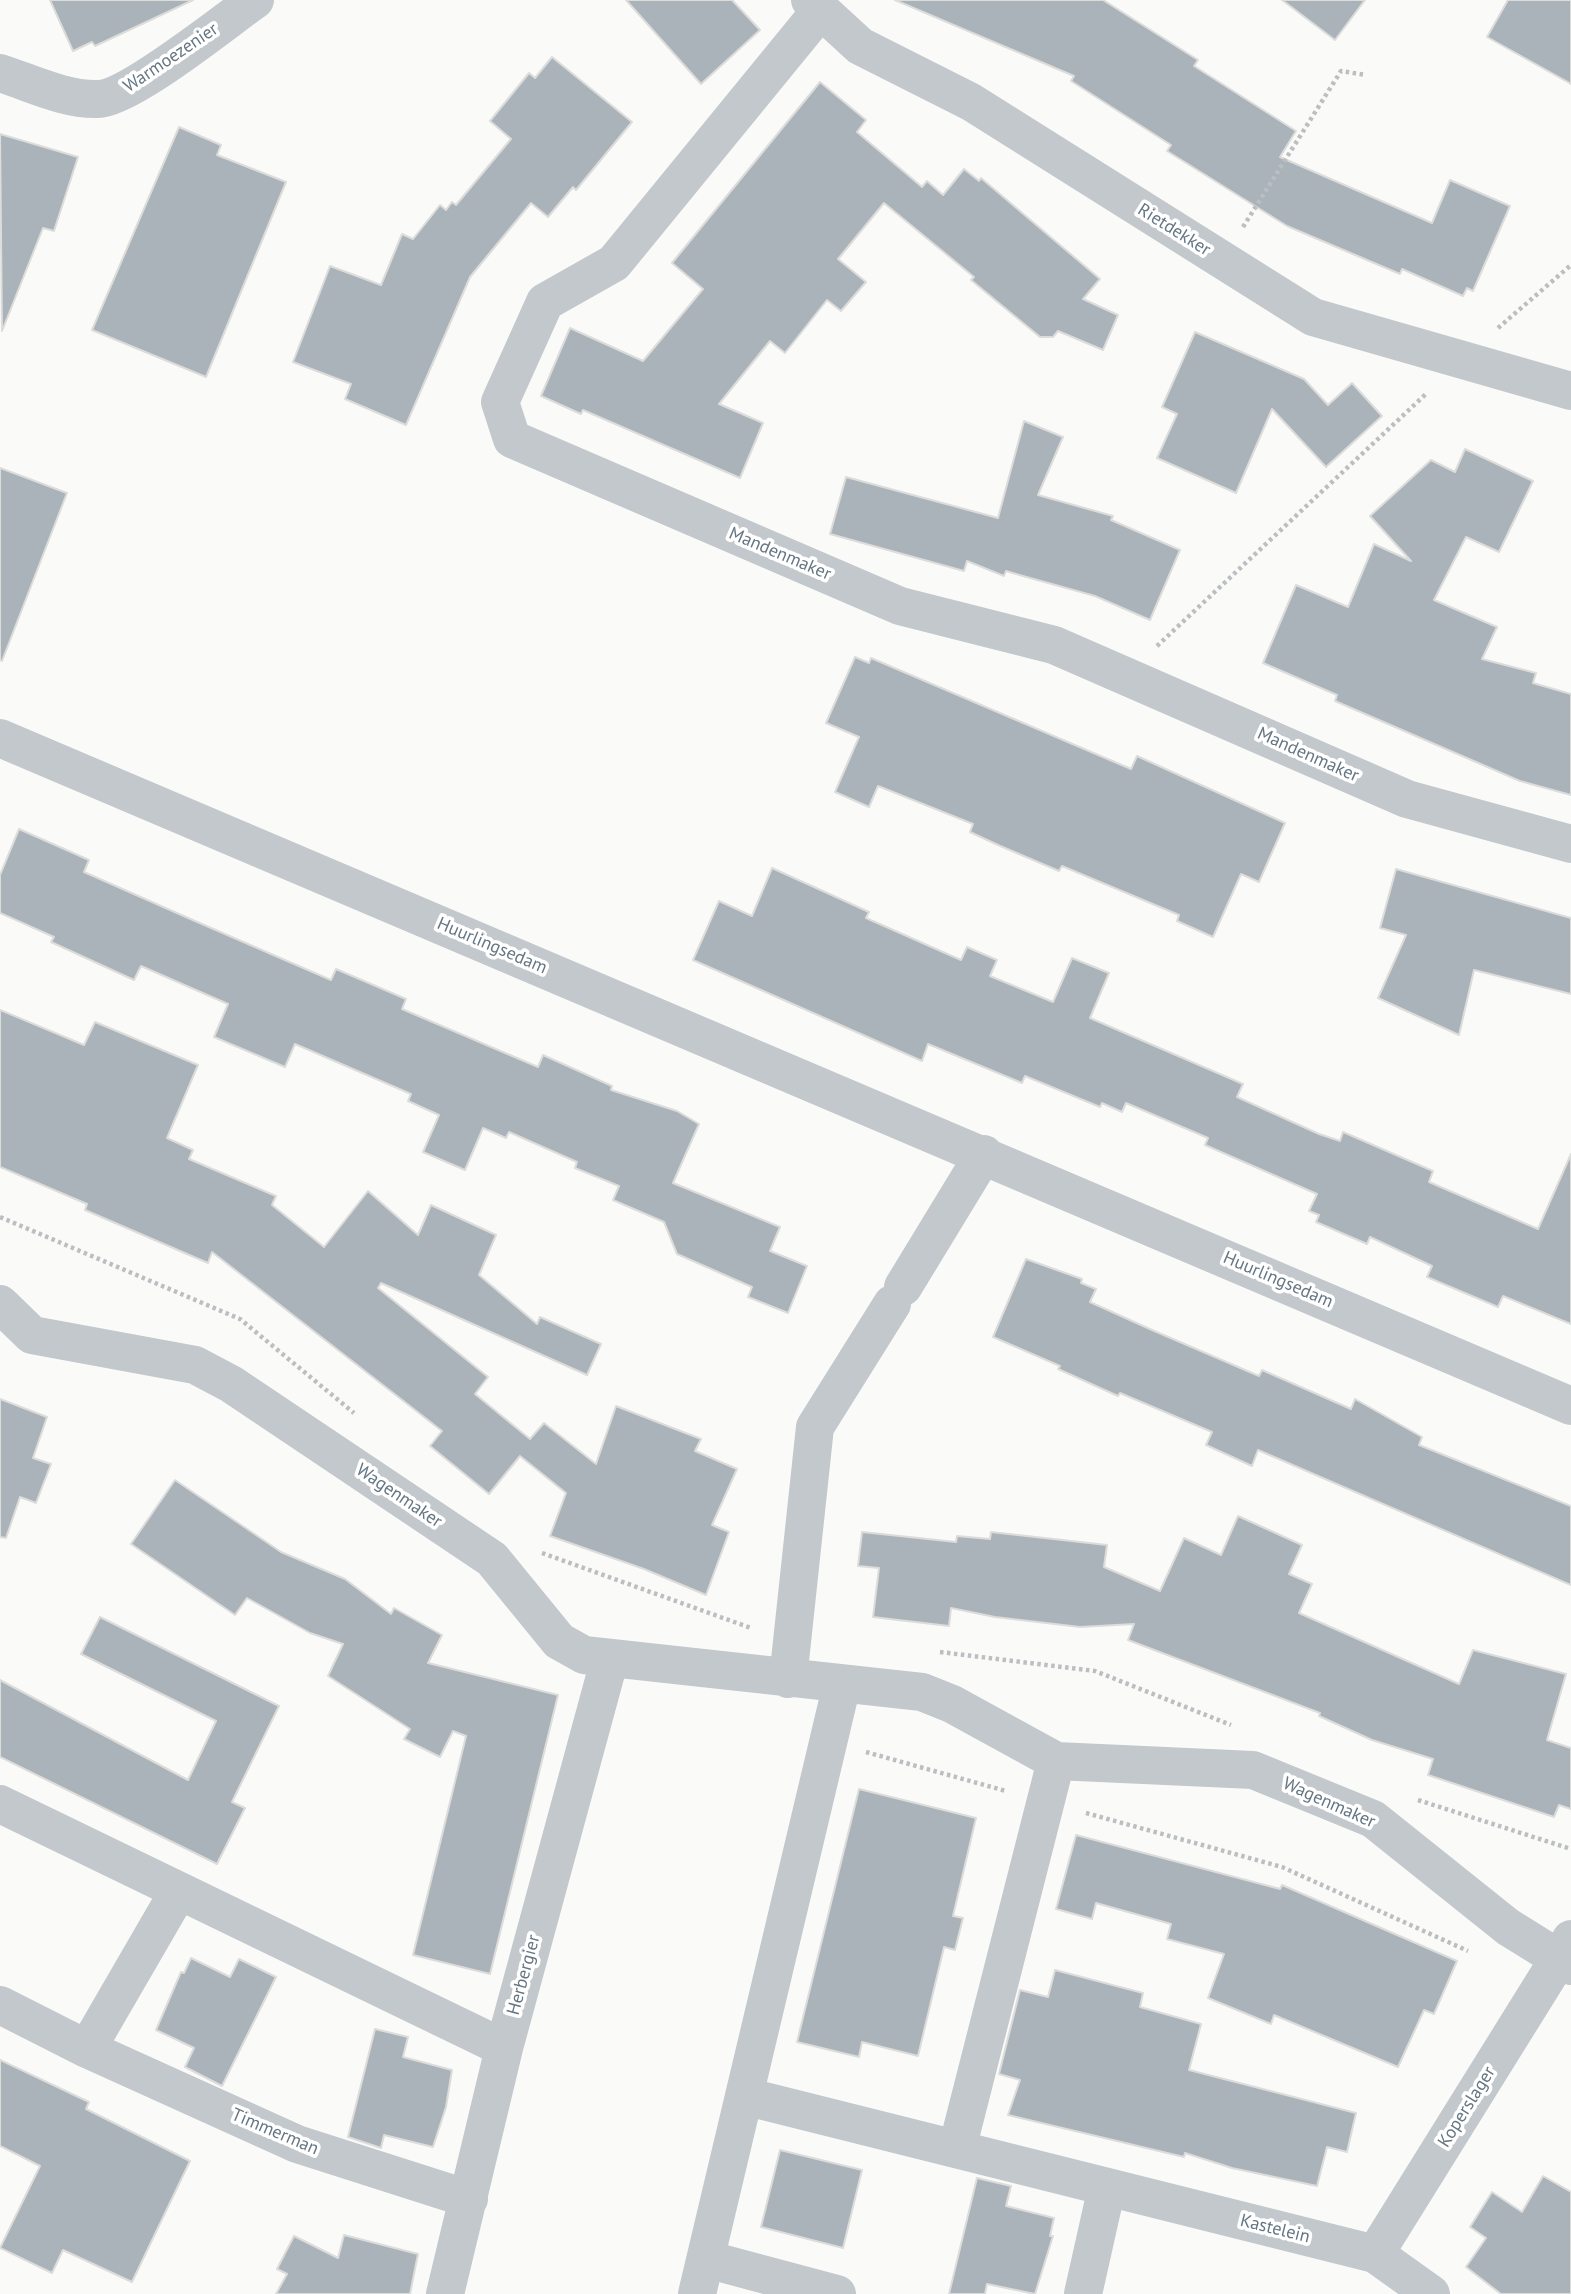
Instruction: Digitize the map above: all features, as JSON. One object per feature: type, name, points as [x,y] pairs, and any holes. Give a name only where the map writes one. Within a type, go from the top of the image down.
[{"type":"street","name":"Warmoezenier","points":[[0,73],[76,98],[101,99],[127,89],[256,0]]},
{"type":"street","name":"Rietdekker","points":[[815,6],[860,46],[971,102],[1314,317],[1571,391]]},
{"type":"street","name":"Mandenmaker","points":[[815,6],[614,263],[545,302],[500,402],[512,439],[900,606],[1054,645],[1407,799],[1571,844]]},
{"type":"street","name":"Huurlingsedam","points":[[0,738],[984,1154],[1571,1406]]},
{"type":"street","points":[[788,1679],[816,1427],[984,1154]]},
{"type":"street","name":"Wagenmaker","points":[[0,1304],[32,1335],[195,1365],[231,1384],[492,1559],[559,1641],[584,1655],[922,1692],[952,1704],[1056,1761],[1253,1770],[1373,1819],[1508,1927],[1567,1955]]},
{"type":"street","name":"Herbergier","points":[[446,2294],[504,2048],[610,1658]]},
{"type":"street","points":[[837,2294],[701,2277],[842,1684]]},
{"type":"street","points":[[957,2149],[1056,1761]]},
{"type":"street","points":[[0,1804],[504,2048]]},
{"type":"street","points":[[87,2049],[178,1892]]},
{"type":"street","name":"Koperslager","points":[[1375,2254],[1567,1955]]},
{"type":"street","name":"Timmerman","points":[[0,2005],[87,2049],[297,2144],[469,2199]]},
{"type":"street","name":"Kastelein","points":[[744,2096],[1375,2254],[1431,2294]]},
{"type":"street","points":[[1083,2294],[1107,2187]]},
{"type":"path","points":[[1222,260],[1341,71],[1366,75]]},
{"type":"path","points":[[1127,676],[1234,570],[1462,360],[1571,264]]},
{"type":"path","points":[[930,1651],[1095,1671],[1233,1726]]},
{"type":"path","points":[[828,1742],[1282,1867],[1481,1957]]},
{"type":"path","points":[[1408,1797],[1571,1849]]},
{"type":"building","points":[[50,0],[193,0],[95,46],[92,42],[73,51]]},
{"type":"building","points":[[626,0],[732,0],[760,30],[701,84]]},
{"type":"building","points":[[895,0],[1103,0],[1198,60],[1194,66],[1296,131],[1280,157],[1432,223],[1450,180],[1510,206],[1473,291],[1467,288],[1463,296],[1402,269],[1400,274],[1287,226],[1167,151],[1171,145],[1071,81],[1074,76]]},
{"type":"building","points":[[1282,0],[1365,0],[1335,40]]},
{"type":"building","points":[[1508,0],[1571,0],[1571,84],[1487,37]]},
{"type":"building","points":[[552,57],[632,122],[576,190],[573,187],[548,217],[531,203],[470,277],[406,425],[345,399],[351,384],[293,362],[330,266],[381,285],[402,234],[413,239],[440,205],[446,210],[452,202],[456,205],[511,139],[490,121],[529,73],[535,78]]},
{"type":"building","points":[[820,82],[866,120],[857,132],[922,187],[927,181],[943,195],[964,169],[979,181],[981,178],[1100,279],[1083,299],[1118,315],[1103,350],[1058,331],[1053,337],[1040,337],[971,280],[974,277],[884,203],[838,259],[866,282],[841,311],[827,300],[785,353],[770,341],[719,404],[763,423],[740,478],[583,410],[581,414],[541,396],[570,328],[643,361],[703,289],[672,263]]},
{"type":"building","points":[[179,127],[221,145],[217,155],[286,182],[206,377],[92,330]]},
{"type":"building","points":[[0,134],[78,157],[54,231],[43,228],[2,331]]},
{"type":"building","points":[[1195,332],[1304,379],[1328,405],[1352,383],[1382,416],[1326,467],[1272,409],[1236,493],[1157,458],[1177,414],[1162,407]]},
{"type":"building","points":[[1024,421],[1063,437],[1038,495],[1113,516],[1111,520],[1180,550],[1150,620],[1095,596],[1006,571],[1004,576],[967,561],[964,571],[830,534],[846,477],[998,518]]},
{"type":"building","points":[[1465,449],[1533,481],[1499,552],[1466,537],[1434,600],[1497,627],[1482,659],[1536,673],[1533,683],[1571,694],[1571,795],[1520,781],[1335,701],[1337,695],[1263,663],[1296,585],[1348,607],[1374,544],[1411,561],[1370,516],[1431,460],[1455,472]]},
{"type":"building","points":[[0,468],[67,493],[2,661],[0,660]]},
{"type":"building","points":[[855,657],[869,663],[871,658],[1131,769],[1137,756],[1285,823],[1259,882],[1241,874],[1213,937],[1177,921],[1179,915],[1062,866],[1059,871],[998,845],[970,832],[973,824],[878,786],[869,807],[835,792],[859,737],[826,723]]},
{"type":"building","points":[[19,829],[89,860],[84,872],[331,980],[336,969],[406,999],[402,1009],[538,1067],[543,1055],[612,1086],[611,1090],[677,1111],[699,1124],[673,1183],[780,1227],[770,1251],[807,1266],[788,1313],[748,1297],[752,1287],[677,1254],[664,1222],[613,1200],[619,1186],[575,1168],[577,1162],[509,1132],[506,1138],[483,1128],[465,1170],[423,1152],[439,1115],[408,1101],[411,1094],[295,1044],[285,1067],[214,1037],[228,1004],[141,966],[134,980],[51,942],[54,937],[0,913],[0,875]]},
{"type":"building","points":[[772,868],[869,912],[866,918],[961,960],[967,947],[997,960],[990,976],[1053,1002],[1072,958],[1109,973],[1090,1018],[1243,1084],[1237,1097],[1319,1134],[1340,1141],[1343,1132],[1433,1171],[1429,1182],[1538,1229],[1571,1154],[1571,1324],[1503,1296],[1498,1307],[1427,1277],[1432,1266],[1370,1237],[1367,1244],[1316,1222],[1319,1215],[1309,1211],[1317,1194],[1205,1145],[1208,1138],[1126,1103],[1122,1112],[1102,1103],[1100,1107],[1025,1076],[1022,1083],[928,1044],[922,1061],[693,960],[719,901],[752,916]]},
{"type":"building","points":[[1396,869],[1571,918],[1571,994],[1474,970],[1459,1035],[1378,998],[1406,935],[1380,928]]},
{"type":"building","points":[[0,1010],[84,1045],[95,1022],[198,1065],[167,1138],[193,1150],[189,1159],[276,1196],[272,1205],[324,1247],[368,1191],[418,1235],[431,1205],[496,1235],[479,1275],[537,1324],[540,1317],[601,1344],[587,1375],[381,1283],[378,1288],[488,1377],[475,1394],[530,1439],[544,1423],[596,1464],[616,1406],[701,1439],[695,1451],[737,1469],[712,1525],[729,1532],[706,1595],[644,1569],[550,1536],[566,1493],[520,1456],[489,1494],[430,1446],[442,1431],[212,1252],[208,1263],[85,1210],[87,1204],[0,1167]]},
{"type":"building","points":[[1026,1259],[1082,1279],[1081,1283],[1096,1289],[1090,1302],[1259,1376],[1262,1370],[1351,1409],[1355,1399],[1422,1437],[1419,1445],[1571,1506],[1571,1585],[1258,1450],[1252,1466],[1206,1445],[1212,1432],[1120,1393],[1118,1396],[1058,1369],[1060,1366],[993,1337]]},
{"type":"building","points":[[0,1399],[47,1417],[33,1458],[51,1464],[36,1503],[20,1497],[6,1538],[0,1537]]},
{"type":"building","points":[[175,1480],[281,1552],[345,1579],[391,1614],[394,1608],[442,1635],[428,1663],[558,1695],[490,1974],[413,1955],[466,1736],[453,1731],[440,1757],[404,1739],[410,1729],[328,1676],[343,1644],[310,1633],[247,1598],[235,1615],[131,1544]]},
{"type":"building","points":[[1238,1516],[1302,1545],[1289,1574],[1312,1584],[1299,1613],[1459,1684],[1473,1650],[1566,1674],[1547,1740],[1571,1748],[1571,1809],[1559,1805],[1554,1817],[1428,1775],[1433,1759],[1372,1740],[1319,1716],[1320,1713],[1128,1640],[1134,1624],[1080,1627],[995,1617],[951,1608],[949,1626],[873,1617],[879,1568],[858,1566],[862,1532],[956,1542],[957,1536],[990,1539],[991,1532],[1107,1545],[1104,1567],[1160,1591],[1184,1538],[1221,1555]]},
{"type":"building","points":[[100,1617],[279,1706],[232,1802],[245,1808],[217,1864],[0,1757],[0,1680],[188,1780],[216,1721],[81,1654]]},
{"type":"building","points":[[859,1789],[976,1818],[953,1916],[963,1918],[955,1950],[944,1947],[918,2056],[862,2042],[859,2057],[797,2042]]},
{"type":"building","points":[[1076,1835],[1280,1889],[1282,1885],[1457,1961],[1434,2014],[1424,2010],[1398,2067],[1274,2015],[1271,2024],[1208,1998],[1224,1954],[1167,1939],[1171,1924],[1096,1903],[1092,1919],[1056,1909]]},
{"type":"building","points":[[191,1958],[230,1977],[239,1959],[276,1977],[222,2086],[185,2067],[194,2048],[156,2030],[181,1972],[184,1973]]},
{"type":"building","points":[[1055,1970],[1143,1993],[1140,2007],[1201,2024],[1189,2070],[1356,2113],[1347,2152],[1327,2147],[1317,2186],[1232,2168],[1185,2153],[1184,2157],[1008,2115],[1020,2080],[999,2074],[1020,1990],[1048,1997]]},
{"type":"building","points":[[375,2029],[408,2037],[403,2057],[452,2070],[446,2107],[433,2147],[384,2135],[381,2148],[348,2137]]},
{"type":"building","points":[[0,2060],[89,2102],[86,2109],[190,2161],[132,2282],[63,2250],[52,2273],[0,2248],[40,2166],[0,2146]]},
{"type":"building","points":[[780,2150],[862,2170],[843,2248],[761,2227]]},
{"type":"building","points":[[1543,2176],[1571,2192],[1571,2294],[1501,2294],[1466,2267],[1486,2238],[1470,2227],[1492,2192],[1522,2212]]},
{"type":"building","points":[[977,2178],[1011,2186],[1006,2206],[1054,2218],[1050,2236],[1053,2236],[1035,2294],[987,2284],[985,2294],[949,2294]]},
{"type":"building","points":[[344,2235],[418,2254],[410,2294],[276,2294],[287,2274],[277,2269],[294,2236],[338,2258]]}]
